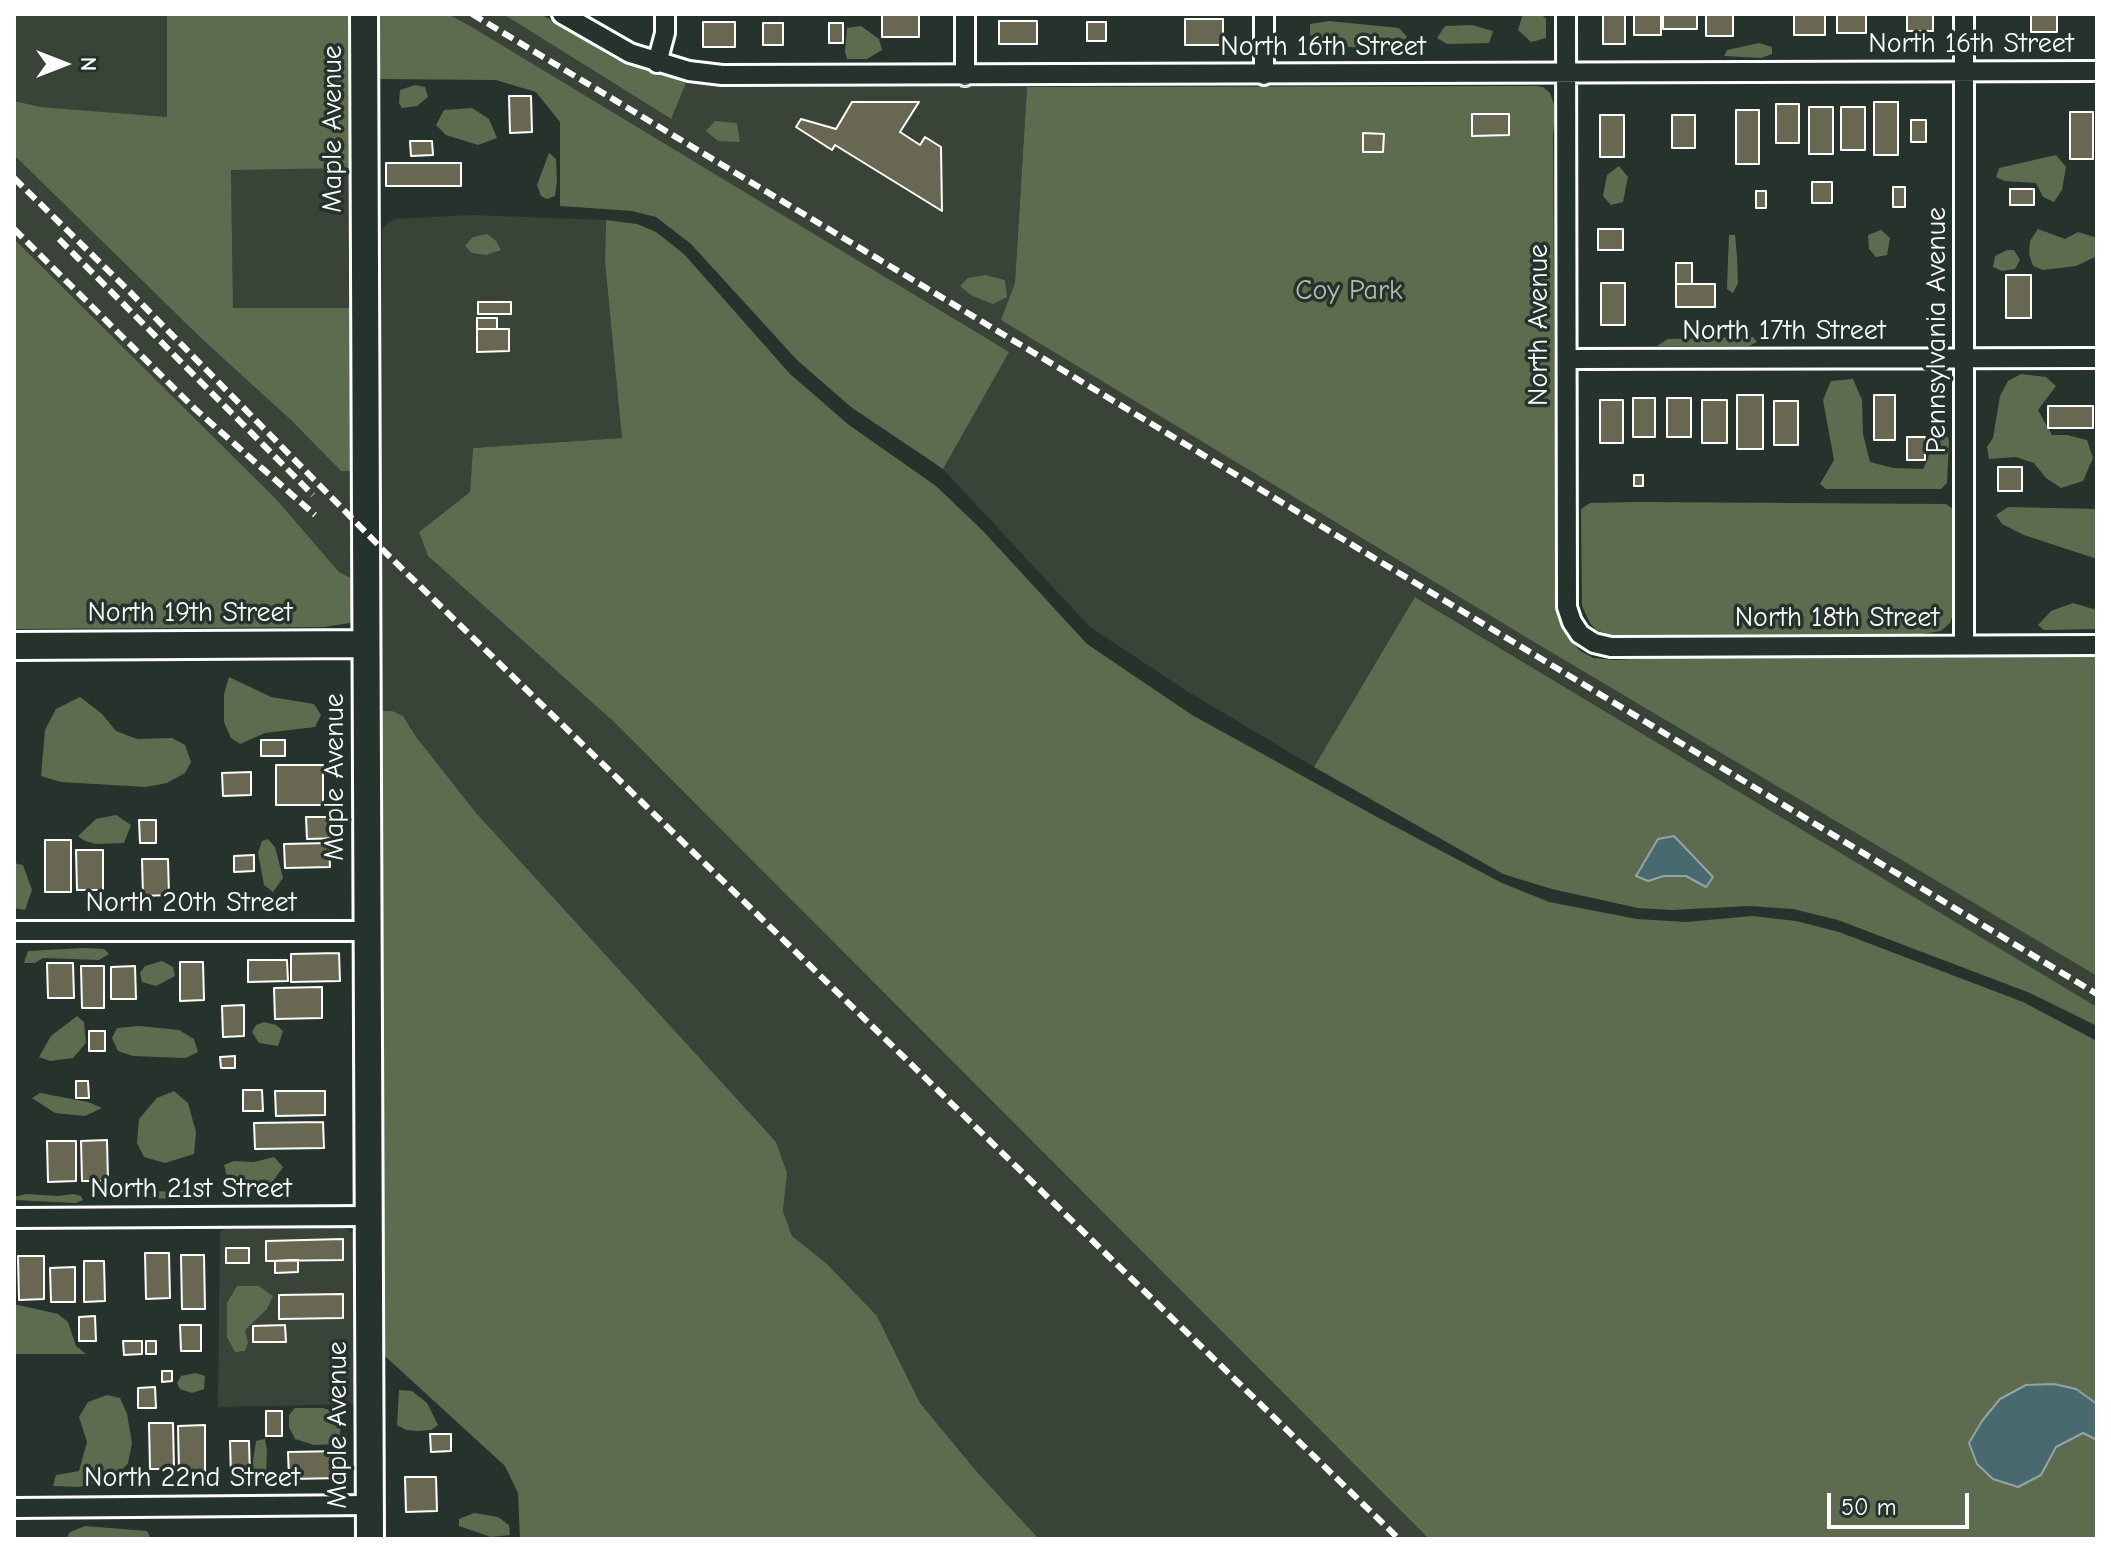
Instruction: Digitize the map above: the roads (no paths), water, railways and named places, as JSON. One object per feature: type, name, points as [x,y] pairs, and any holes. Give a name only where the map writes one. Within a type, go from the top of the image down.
[{"type":"main road","name":"Maple Avenue","points":[[364,14],[370,1539]]},
{"type":"main road","name":"North 19th Street","points":[[14,646],[366,644]]},
{"type":"street","name":"North 16th Street","points":[[562,14],[630,53],[689,71],[722,75],[2097,71]]},
{"type":"street","points":[[657,63],[665,33],[665,14]]},
{"type":"street","points":[[965,14],[965,76]]},
{"type":"street","points":[[1264,14],[1264,75]]},
{"type":"street","name":"North Avenue","points":[[1566,14],[1567,607],[1580,634]]},
{"type":"street","name":"Pennsylvania Avenue","points":[[1964,14],[1964,645]]},
{"type":"street","name":"North 17th Street","points":[[1567,359],[2097,358]]},
{"type":"street","name":"North 18th Street","points":[[1580,634],[1594,643],[1611,647],[2097,645]]},
{"type":"street","name":"North 20th Street","points":[[14,931],[368,931]]},
{"type":"street","name":"North 21st Street","points":[[14,1218],[369,1216]]},
{"type":"street","name":"North 22nd Street","points":[[14,1508],[370,1505]]},
{"type":"water","points":[[1674,836],[1713,877],[1706,887],[1686,876],[1664,876],[1648,881],[1636,876],[1658,839]]},
{"type":"water","points":[[2054,1384],[2076,1389],[2097,1404],[2097,1440],[2083,1433],[2056,1447],[2041,1475],[2018,1487],[1993,1479],[1977,1464],[1969,1443],[1982,1421],[2000,1399],[2026,1385]]},
{"type":"railway","points":[[472,14],[2097,994]]},
{"type":"railway","points":[[14,178],[387,554],[1399,1539]]},
{"type":"railway","points":[[14,229],[195,409],[315,515]]},
{"type":"railway","points":[[59,239],[313,495]]},
{"type":"park label","name":"Coy Park","points":[[1349,291]]}]
